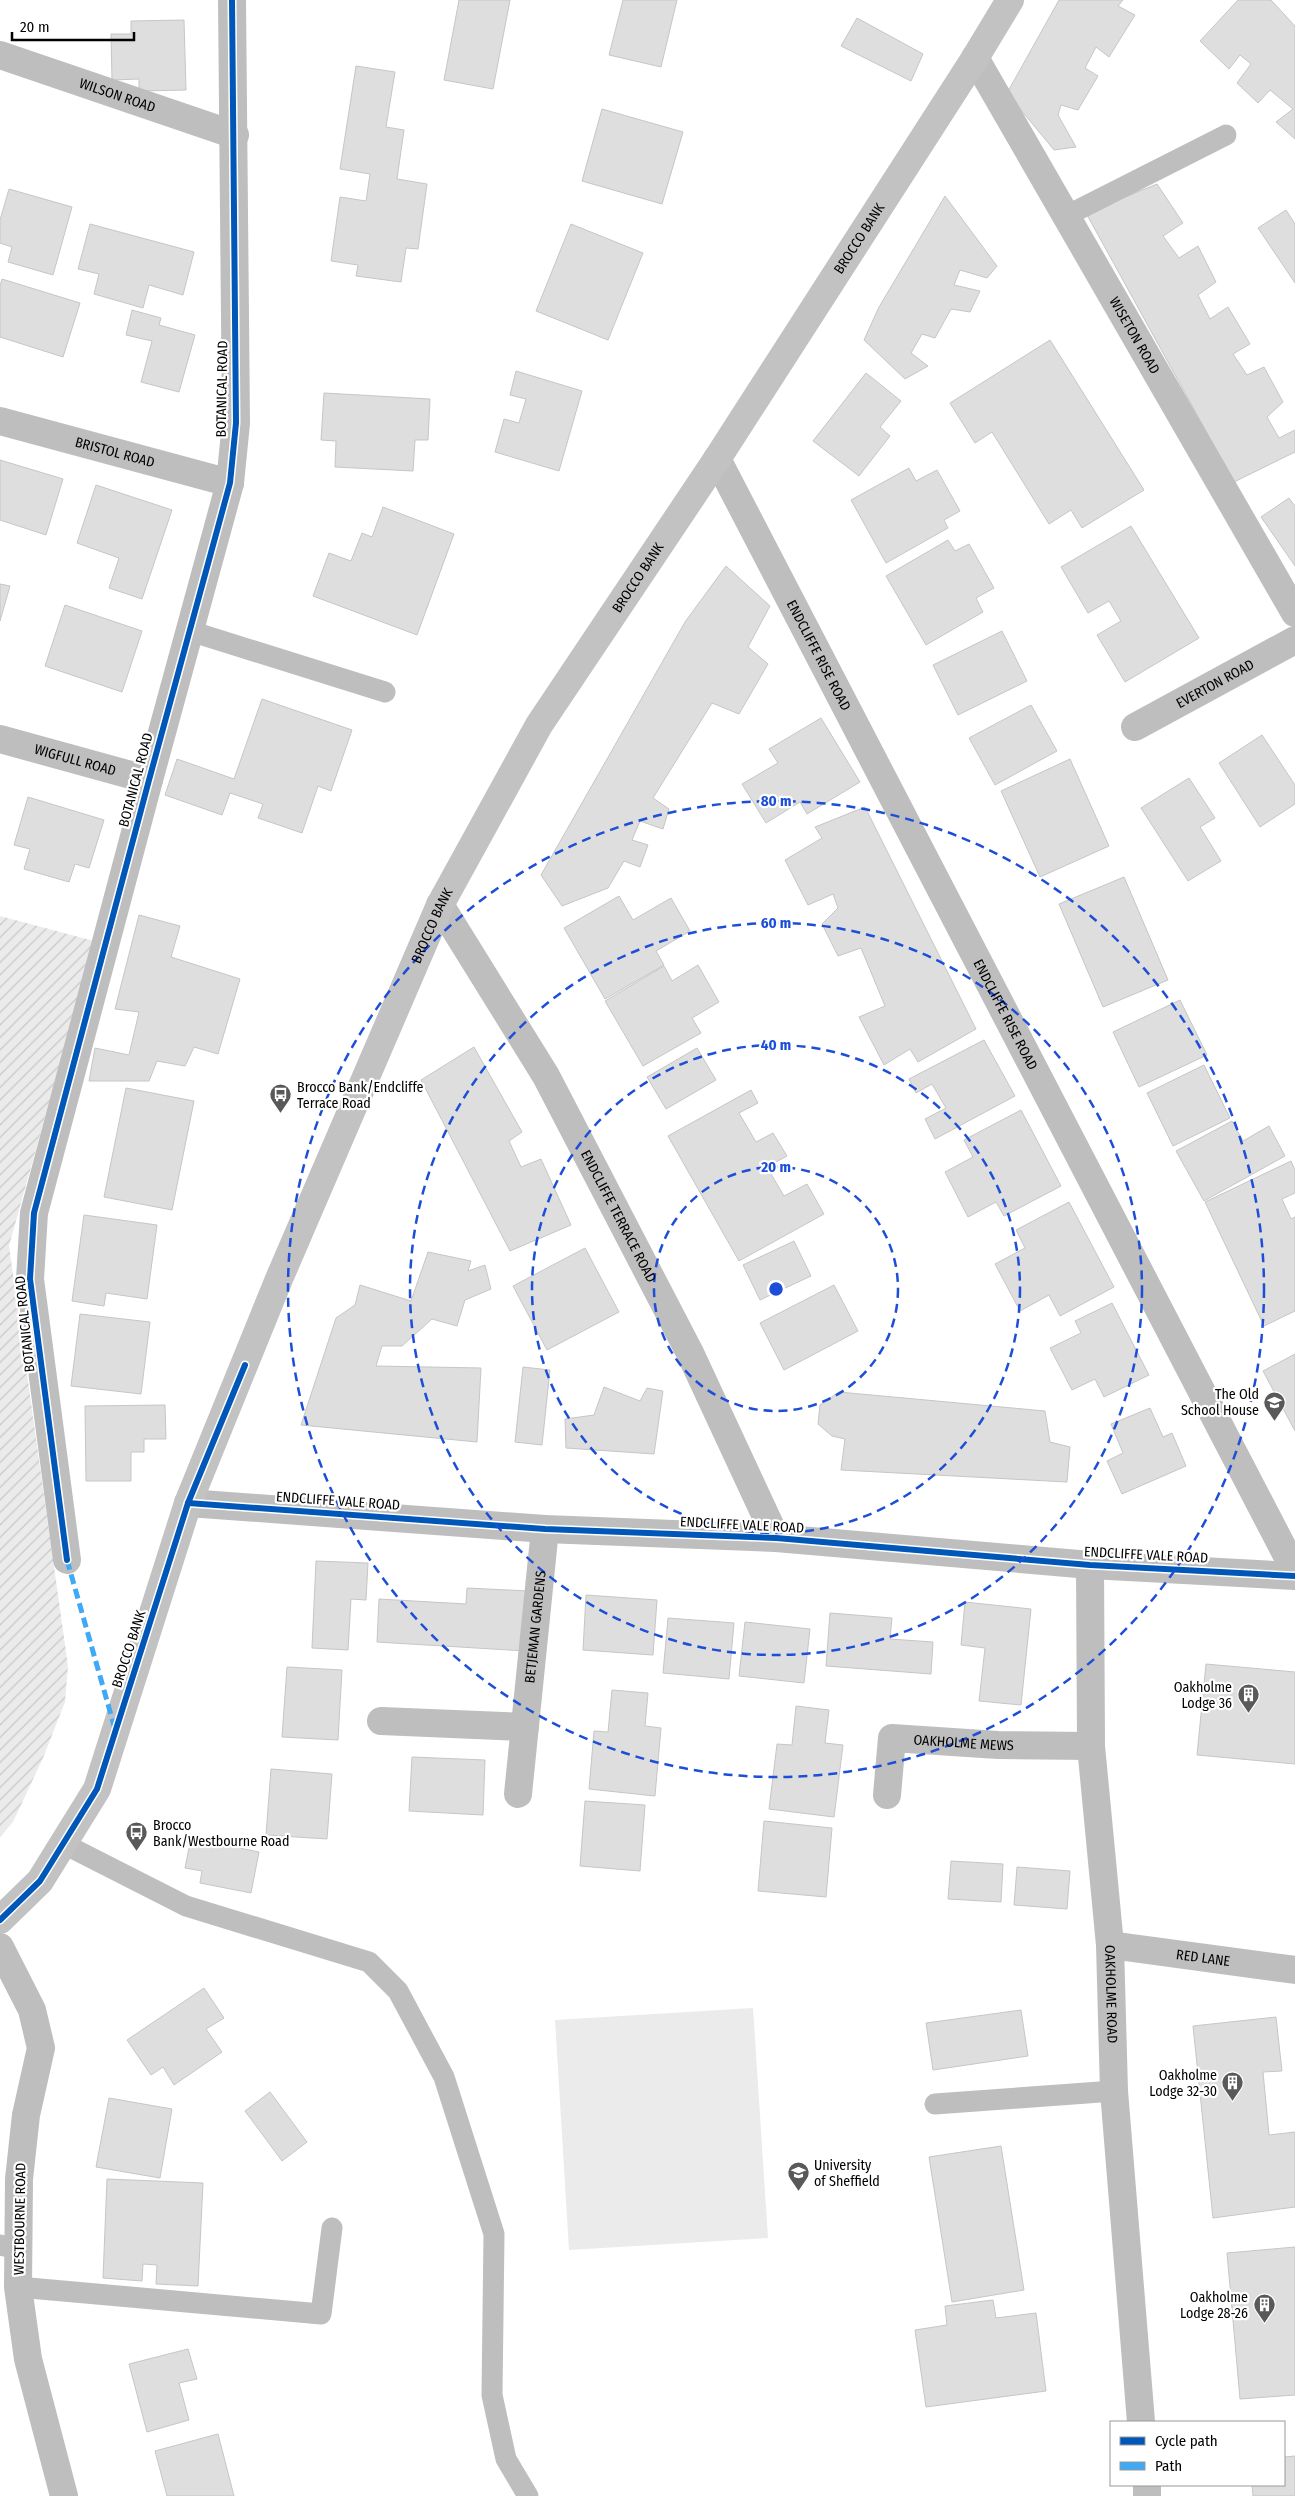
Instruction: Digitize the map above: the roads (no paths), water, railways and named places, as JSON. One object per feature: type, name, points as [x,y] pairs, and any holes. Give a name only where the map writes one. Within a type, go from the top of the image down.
[{"type":"main road","name":"BROCCO BANK","points":[[0,1920],[40,1881],[97,1789],[188,1503],[283,1271],[440,905],[539,725],[717,459],[976,58],[1010,0]]},
{"type":"street","name":"BOTANICAL ROAD","points":[[66,1560],[30,1278],[34,1213],[230,484],[236,424],[235,136],[232,0]]},
{"type":"street","name":"WILSON ROAD","points":[[0,56],[235,136]]},
{"type":"street","name":"WISETON ROAD","points":[[976,58],[1295,613]]},
{"type":"street","name":"BRISTOL ROAD","points":[[0,421],[230,484]]},
{"type":"street","name":"ENDCLIFFE RISE ROAD","points":[[717,459],[1295,1571]]},
{"type":"street","name":"EVERTON ROAD","points":[[1136,727],[1295,640]]},
{"type":"street","name":"WIGFULL ROAD","points":[[0,739],[149,780]]},
{"type":"street","name":"ENDCLIFFE TERRACE ROAD","points":[[440,905],[546,1076],[690,1353],[776,1538]]},
{"type":"street","name":"ENDCLIFFE VALE ROAD","points":[[188,1503],[545,1529],[776,1538],[1090,1565],[1295,1576]]},
{"type":"street","name":"BETJEMAN GARDENS","points":[[518,1794],[545,1529]]},
{"type":"street","name":"OAKHOLME ROAD","points":[[1090,1565],[1091,1746],[1110,1945],[1114,2091],[1141,2421]]},
{"type":"street","points":[[381,1721],[525,1727]]},
{"type":"street","name":"OAKHOLME MEWS","points":[[887,1795],[892,1738],[998,1745],[1091,1746]]},
{"type":"street","name":"RED LANE","points":[[1110,1945],[1295,1970]]},
{"type":"street","name":"WESTBOURNE ROAD","points":[[0,1947],[32,2010],[41,2048],[26,2115],[9,2247],[18,2287],[28,2359],[64,2496]]},
{"type":"lane","points":[[1066,216],[1226,135]]},
{"type":"lane","points":[[190,631],[385,692]]},
{"type":"lane","points":[[64,1844],[186,1906],[369,1962],[398,1991],[444,2077],[494,2234],[492,2395],[506,2459],[528,2496]]},
{"type":"lane","points":[[935,2104],[1114,2091]]},
{"type":"lane","points":[[18,2287],[321,2314],[332,2228]]},
{"type":"place","name":"Brocco Bank/Endcliffe Terrace Road","points":[[281,1114]]},
{"type":"place","name":"The Old School House","points":[[1275,1421]]},
{"type":"place","name":"Oakholme Lodge 36","points":[[1248,1714]]},
{"type":"place","name":"Brocco Bank/Westbourne Road","points":[[137,1852]]},
{"type":"place","name":"Oakholme Lodge 32-30","points":[[1233,2102]]},
{"type":"place","name":"University of Sheffield","points":[[798,2192]]},
{"type":"place","name":"Oakholme Lodge 28-26","points":[[1264,2324]]}]
